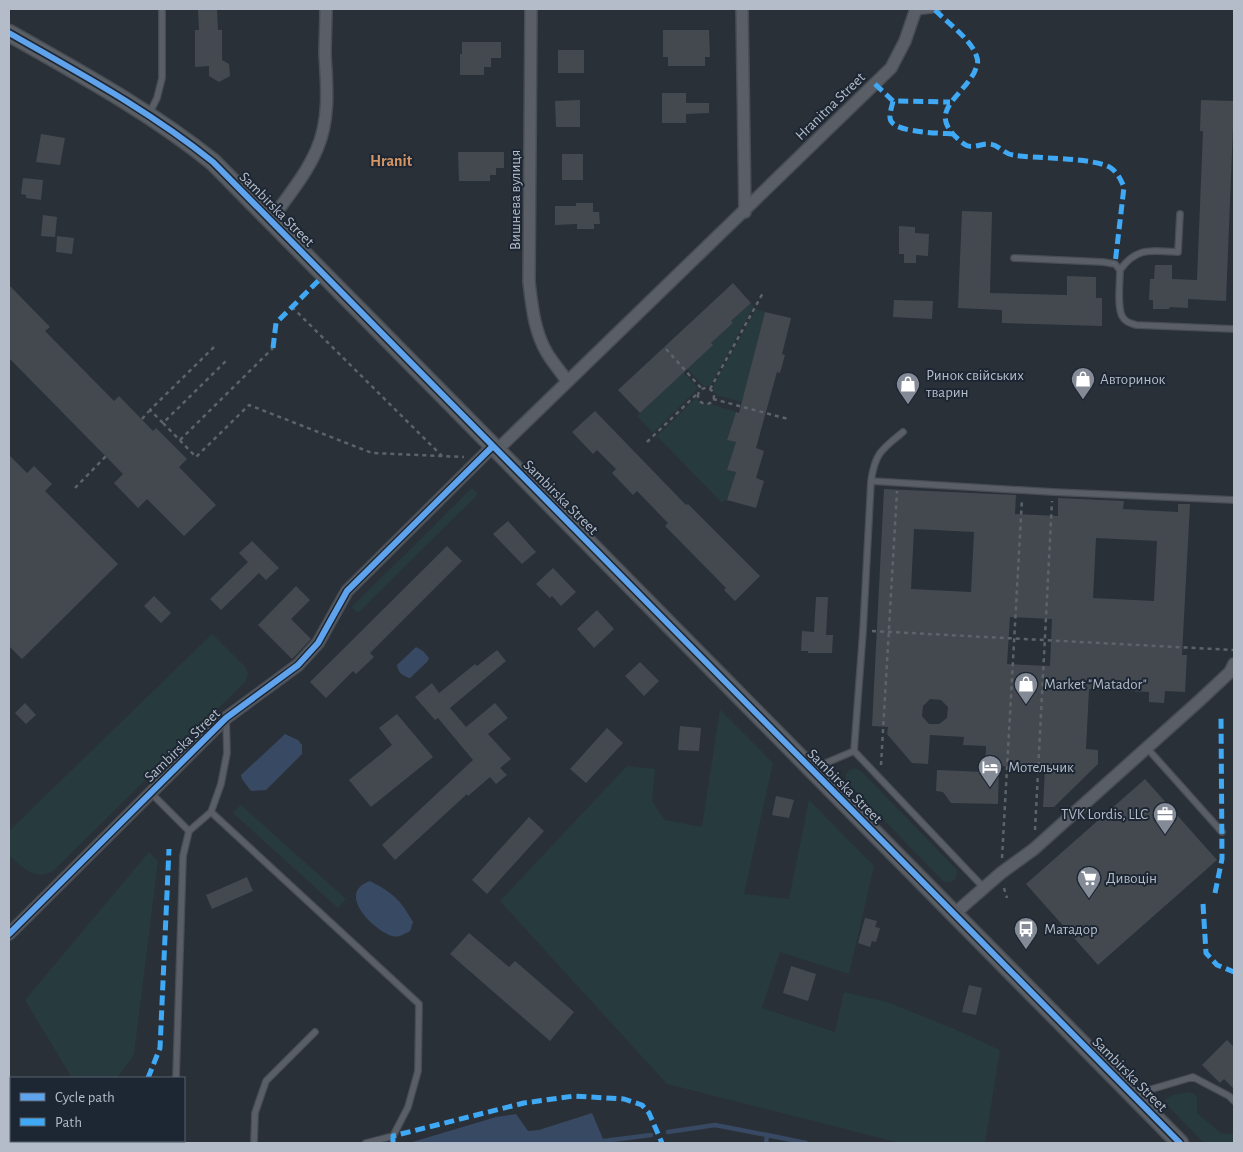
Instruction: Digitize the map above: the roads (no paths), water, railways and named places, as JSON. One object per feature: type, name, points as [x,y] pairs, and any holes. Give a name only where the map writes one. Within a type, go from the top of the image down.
[{"type":"main road","name":"Sambirska Street","points":[[9,33],[149,114],[213,162],[1180,1143]]},
{"type":"street","points":[[271,220],[317,149],[324,125],[327,100],[326,9]]},
{"type":"street","name":"Вишнева вулиця","points":[[531,9],[529,282],[537,332],[546,352],[567,381]]},
{"type":"street","points":[[742,9],[744,212]]},
{"type":"street","name":"Hranitna Street","points":[[495,448],[744,212],[891,68],[906,41],[916,11]]},
{"type":"street","name":"Sambirska Street","points":[[9,934],[226,718],[298,665],[318,643],[347,590],[480,458],[495,448]]},
{"type":"street","points":[[954,914],[1001,873],[1034,849],[1230,672],[1234,664]]},
{"type":"lane","points":[[149,114],[157,98],[162,78],[162,9]]},
{"type":"lane","points":[[916,11],[938,9]]},
{"type":"lane","points":[[1180,214],[1178,252],[1139,252],[1126,262],[1120,270],[1120,310],[1123,317],[1128,322],[1136,325],[1234,329]]},
{"type":"lane","points":[[1014,258],[1103,262],[1115,264],[1120,270]]},
{"type":"lane","points":[[903,432],[885,446],[873,464],[854,752],[984,888]]},
{"type":"lane","points":[[871,480],[1053,492],[1234,500]]},
{"type":"lane","points":[[176,1077],[183,856],[189,831],[211,812],[221,784],[227,754],[226,718]]},
{"type":"lane","points":[[1147,748],[1222,832]]},
{"type":"lane","points":[[812,769],[854,752]]},
{"type":"lane","points":[[151,793],[189,831]]},
{"type":"lane","points":[[211,812],[419,1004],[418,1070],[408,1107],[393,1136],[366,1143]]},
{"type":"lane","points":[[254,1143],[255,1113],[266,1081],[315,1032]]},
{"type":"lane","points":[[1132,1094],[1193,1078],[1234,1100]]},
{"type":"water","points":[[416,647],[429,658],[410,678],[398,670],[397,665]]},
{"type":"water","points":[[285,734],[298,740],[302,745],[302,754],[266,790],[251,791],[241,775]]},
{"type":"water","points":[[370,881],[385,889],[400,902],[413,922],[410,931],[399,936],[392,936],[367,919],[357,902],[356,894],[360,887]]},
{"type":"water","points":[[592,1113],[604,1141],[603,1143],[409,1143],[496,1117],[516,1114],[528,1131],[539,1130]]},
{"type":"waterway","points":[[668,1132],[715,1125],[767,1135]]},
{"type":"waterway","points":[[604,1141],[651,1135]]},
{"type":"waterway","points":[[766,1143],[767,1135],[806,1143]]},
{"type":"place","name":"Авторинок","points":[[1083,400]]},
{"type":"place","name":"Ринок свійських тварин","points":[[908,405]]},
{"type":"place","name":"Market \"Matador\"","points":[[1026,705]]},
{"type":"place","name":"Мотельчик","points":[[990,788]]},
{"type":"place","name":"TVK Lordis, LLC","points":[[1165,835]]},
{"type":"place","name":"Дивоцін","points":[[1089,899]]},
{"type":"place","name":"Матадор","points":[[1026,950]]},
{"type":"district","name":"Hranit","points":[[391,160]]}]
